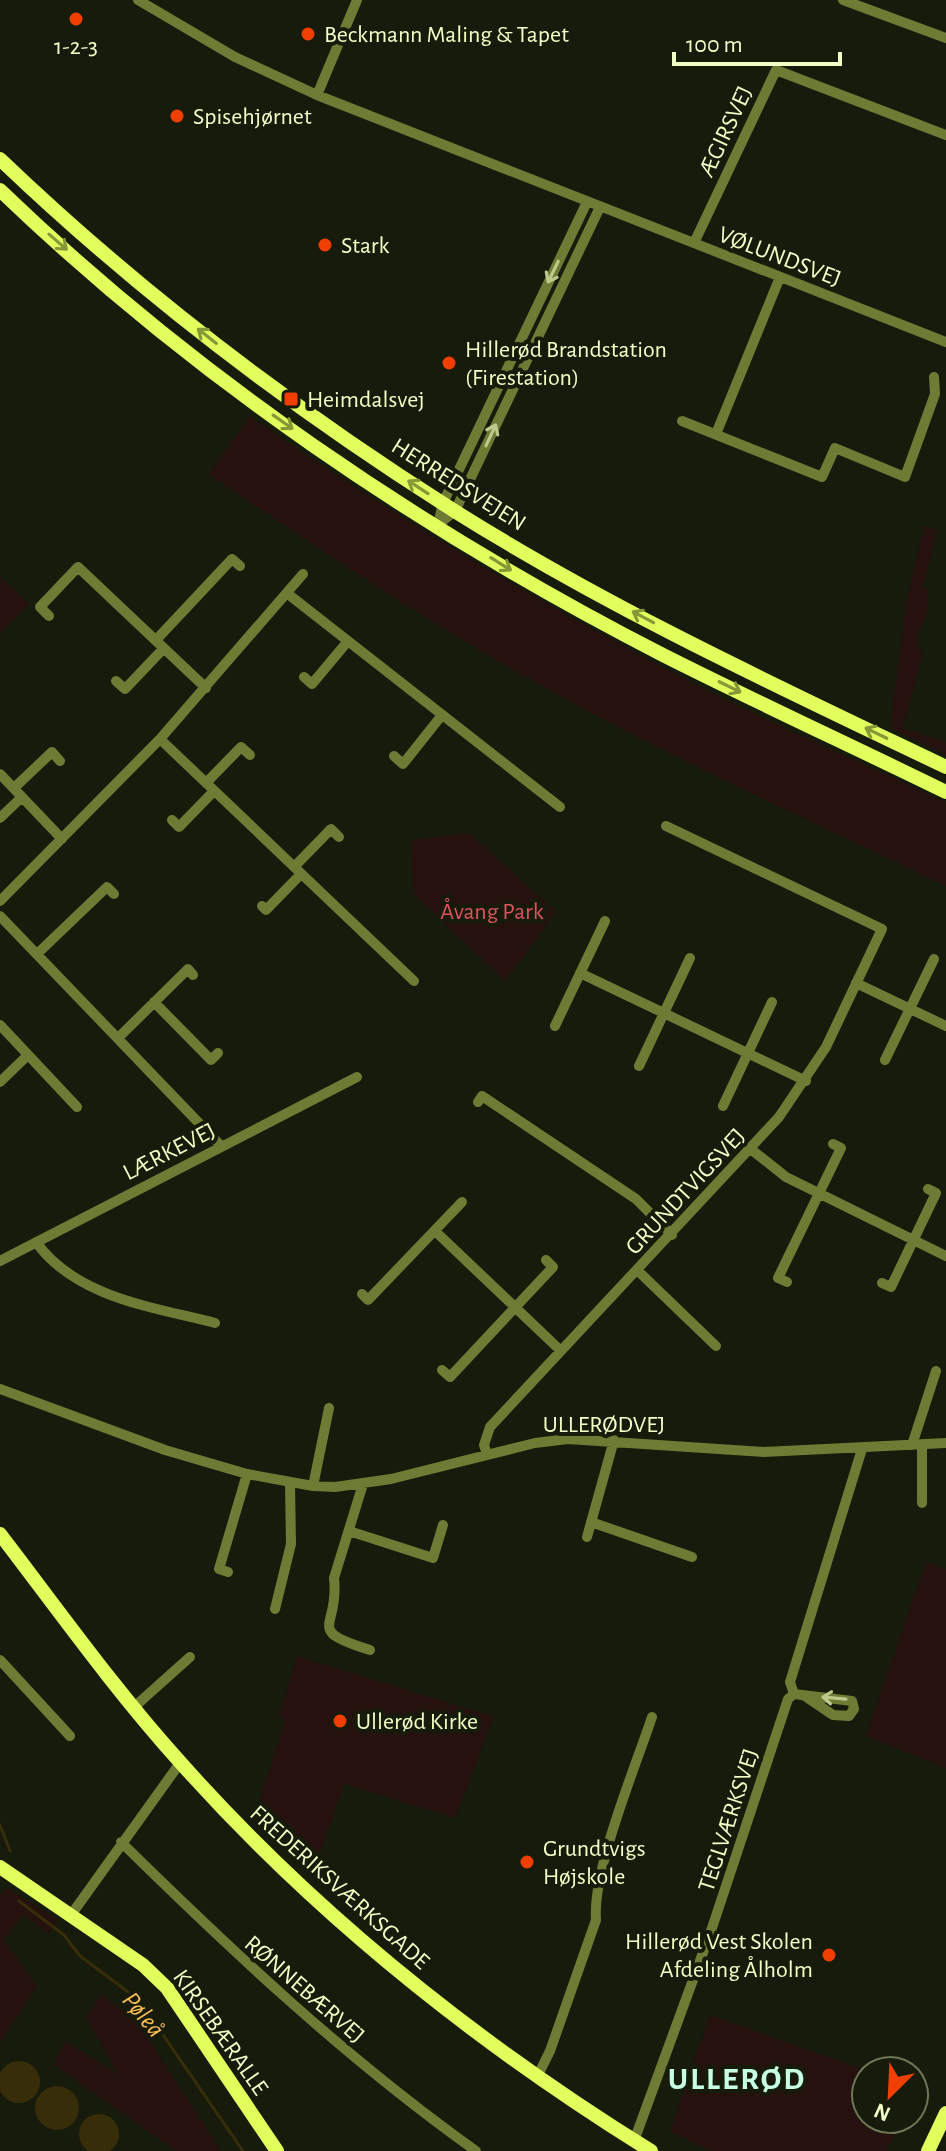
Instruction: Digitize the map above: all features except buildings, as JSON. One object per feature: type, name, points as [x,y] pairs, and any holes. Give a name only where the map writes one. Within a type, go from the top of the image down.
[{"type":"street","name":"VØLUNDSVEJ","points":[[138,0],[235,57],[317,95],[945,340]]},
{"type":"street","points":[[317,95],[357,0]]},
{"type":"street","points":[[843,0],[946,38]]},
{"type":"street","name":"ÆGIRSVEJ","points":[[694,243],[776,70],[946,135]]},
{"type":"street","name":"HERREDSVEJEN","points":[[0,159],[106,254],[206,336],[345,438],[449,507],[717,657],[946,767]]},
{"type":"street","name":"HERREDSVEJEN","points":[[0,190],[178,343],[361,476],[540,587],[662,654],[946,792]]},
{"type":"street","points":[[449,507],[587,202]]},
{"type":"street","points":[[438,525],[600,207]]},
{"type":"street","points":[[716,434],[780,277]]},
{"type":"street","points":[[682,421],[822,477],[835,448],[905,477],[935,394],[934,377]]},
{"type":"street","points":[[116,681],[125,689],[232,559],[240,566]]},
{"type":"street","points":[[49,616],[40,607],[78,567],[206,688]]},
{"type":"street","points":[[0,901],[160,739],[303,574]]},
{"type":"street","points":[[288,594],[560,807]]},
{"type":"street","points":[[304,677],[312,684],[348,641]]},
{"type":"street","points":[[394,756],[403,764],[442,715]]},
{"type":"street","points":[[160,739],[414,981]]},
{"type":"street","points":[[172,820],[179,827],[241,747],[250,755]]},
{"type":"street","points":[[0,818],[52,752],[60,761]]},
{"type":"street","points":[[0,774],[62,839]]},
{"type":"street","name":"GRUNDTVIGSVEJ","points":[[487,1454],[484,1445],[490,1427],[752,1150],[806,1081],[882,929],[666,826]]},
{"type":"street","points":[[262,906],[266,910],[331,829],[339,837]]},
{"type":"street","points":[[37,954],[107,887],[114,894]]},
{"type":"street","points":[[0,916],[221,1146]]},
{"type":"street","points":[[555,1026],[605,921]]},
{"type":"street","points":[[639,1066],[690,958]]},
{"type":"street","points":[[885,1060],[934,959]]},
{"type":"street","points":[[118,1038],[188,969],[193,975]]},
{"type":"street","points":[[580,973],[806,1081]]},
{"type":"street","points":[[856,983],[946,1026]]},
{"type":"street","points":[[154,1002],[211,1060],[218,1053]]},
{"type":"street","points":[[723,1106],[772,1002]]},
{"type":"street","points":[[0,1025],[77,1107]]},
{"type":"street","points":[[0,1082],[28,1055]]},
{"type":"street","name":"LÆRKEVEJ","points":[[0,1261],[357,1077]]},
{"type":"street","points":[[478,1102],[482,1096],[636,1199],[672,1235]]},
{"type":"street","points":[[787,1282],[778,1278],[841,1148],[833,1144]]},
{"type":"street","points":[[752,1150],[786,1177],[946,1256]]},
{"type":"street","points":[[882,1283],[891,1287],[936,1193],[928,1189]]},
{"type":"street","points":[[362,1294],[368,1300],[462,1202]]},
{"type":"street","points":[[435,1231],[561,1351]]},
{"type":"street","points":[[36,1242],[52,1261],[100,1292],[215,1323]]},
{"type":"street","points":[[442,1370],[450,1377],[553,1267],[546,1260]]},
{"type":"street","points":[[638,1271],[716,1346]]},
{"type":"street","points":[[922,1503],[917,1445],[936,1371]]},
{"type":"street","name":"ULLERØDVEJ","points":[[0,1389],[165,1450],[247,1474],[313,1486],[363,1484],[557,1440],[614,1440],[764,1452],[946,1443]]},
{"type":"street","points":[[313,1486],[329,1408]]},
{"type":"street","points":[[587,1537],[614,1440]]},
{"type":"street","name":"TEGLVÆRKSVEJ","points":[[634,2141],[718,1914],[788,1699],[799,1695],[790,1682],[862,1449]]},
{"type":"street","points":[[228,1572],[219,1569],[247,1474]]},
{"type":"street","points":[[275,1609],[291,1544],[290,1484]]},
{"type":"street","points":[[363,1484],[334,1578],[336,1594],[329,1633],[335,1639],[370,1650]]},
{"type":"street","points":[[591,1522],[692,1557]]},
{"type":"street","points":[[349,1531],[433,1558],[443,1525]]},
{"type":"street","name":"FREDERIKSVÆRKSGADE","points":[[0,1534],[133,1708],[180,1763],[263,1849],[389,1964],[537,2077],[651,2151]]},
{"type":"street","points":[[133,1708],[190,1657]]},
{"type":"street","points":[[0,1660],[70,1736]]},
{"type":"street","points":[[537,2077],[550,2051],[596,1920],[595,1900],[604,1864],[652,1717]]},
{"type":"street","points":[[71,1915],[180,1763]]},
{"type":"street","name":"RØNNEBÆRVEJ","points":[[121,1842],[231,1951],[328,2037],[402,2098],[476,2151]]},
{"type":"street","name":"KIRSEBÆRALLE","points":[[0,1867],[143,1965],[167,1988],[277,2151]]},
{"type":"street","points":[[928,2151],[946,2113]]},
{"type":"green space","points":[[250,416],[400,516],[608,637],[731,702],[946,802],[946,886],[713,774],[527,678],[434,623],[298,535],[209,474]]},
{"type":"green space","points":[[924,526],[937,531],[923,587],[928,590],[928,609],[917,640],[923,654],[903,728],[946,742],[946,755],[890,728],[906,604]]},
{"type":"green space","points":[[0,577],[29,604],[0,634]]},
{"type":"green space","name":"Åvang Park","points":[[469,833],[556,912],[505,981],[414,895],[411,840]]},
{"type":"green space","points":[[926,1562],[946,1569],[946,1768],[866,1736]]},
{"type":"green space","points":[[297,1656],[494,1717],[455,1818],[344,1784],[313,1873],[253,1821],[285,1721],[279,1716]]},
{"type":"green space","points":[[6,1887],[58,1920],[48,1934],[23,1914],[4,1940],[37,1986],[0,2043],[0,1897]]},
{"type":"green space","points":[[100,1995],[135,2018],[221,2151],[176,2151],[53,2064],[66,2042],[118,2074],[86,2017]]},
{"type":"green space","points":[[710,2015],[850,2065],[850,2135],[894,2135],[886,2151],[711,2151],[670,2131]]},
{"type":"shaded area","points":[[19,2061],[34,2067],[40,2082],[34,2097],[19,2103],[4,2097],[-2,2082],[4,2067]]},
{"type":"shaded area","points":[[57,2086],[72,2093],[79,2108],[72,2123],[57,2130],[42,2123],[35,2108],[42,2093]]},
{"type":"shaded area","points":[[99,2114],[113,2120],[119,2134],[113,2148],[99,2154],[85,2148],[79,2134],[85,2120]]},
{"type":"waterway","name":"Pøleå","points":[[0,1825],[10,1851]]},
{"type":"waterway","name":"Pøleå","points":[[19,1901],[64,1935],[80,1956],[139,2000],[243,2151]]},
{"type":"place","name":"1-2-3","points":[[76,19]]},
{"type":"place","name":"Beckmann Maling & Tapet","points":[[308,34]]},
{"type":"place","name":"Spisehjørnet","points":[[177,116]]},
{"type":"place","name":"Stark","points":[[325,245]]},
{"type":"place","name":"Hillerød Brandstation (Firestation)","points":[[449,363]]},
{"type":"place","name":"Heimdalsvej","points":[[291,399]]},
{"type":"place","name":"Ullerød Kirke","points":[[340,1721]]},
{"type":"place","name":"Grundtvigs Højskole","points":[[527,1862]]},
{"type":"place","name":"Hillerød Vest Skolen Afdeling Ålholm","points":[[829,1955]]},
{"type":"district","name":"ULLERØD","points":[[737,2078]]}]
